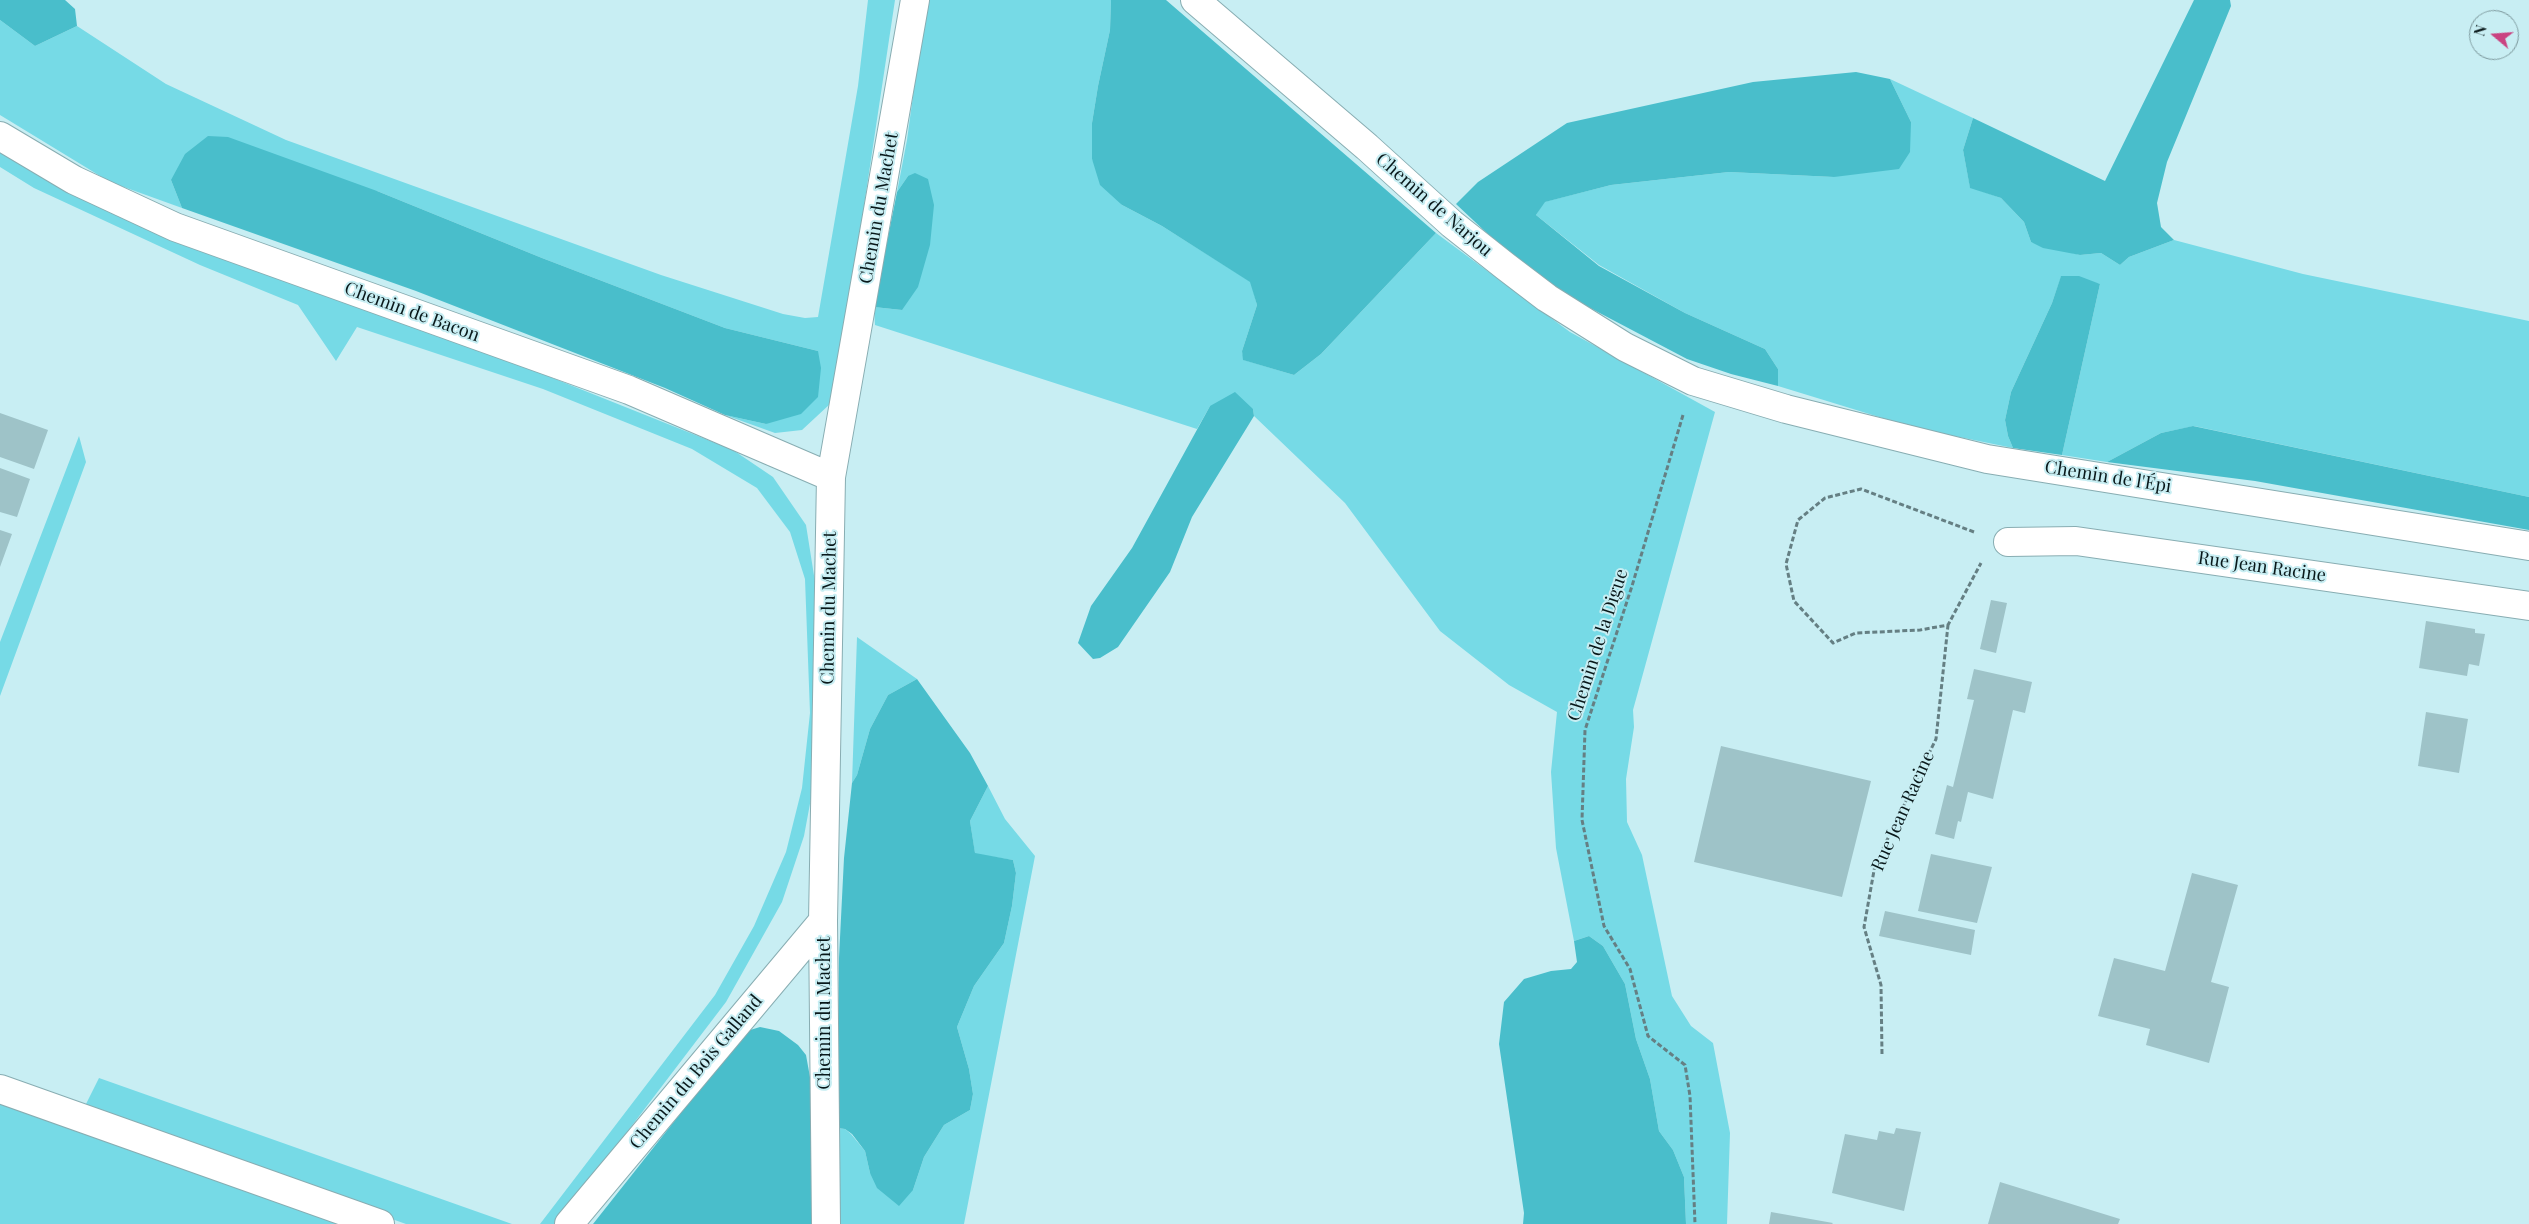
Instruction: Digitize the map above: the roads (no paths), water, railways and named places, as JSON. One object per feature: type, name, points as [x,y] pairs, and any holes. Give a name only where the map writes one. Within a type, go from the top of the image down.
[{"type":"street","name":"Chemin du Machet","points":[[826,1224],[823,921],[831,477],[915,0]]},
{"type":"street","name":"Chemin de Narjou","points":[[1195,0],[1367,146],[1452,224],[1505,266],[1547,298],[1625,347],[1692,381]]},
{"type":"street","name":"Chemin de Bacon","points":[[0,136],[74,180],[175,227],[629,390],[831,477]]},
{"type":"street","name":"Chemin de l'Épi","points":[[1692,381],[1786,409],[1987,458],[2529,546]]},
{"type":"street","name":"Rue Jean Racine","points":[[2001,541],[2076,541],[2529,606]]},
{"type":"street","name":"Chemin du Bois Galland","points":[[569,1224],[823,921]]},
{"type":"street","points":[[0,1089],[380,1224]]}]
